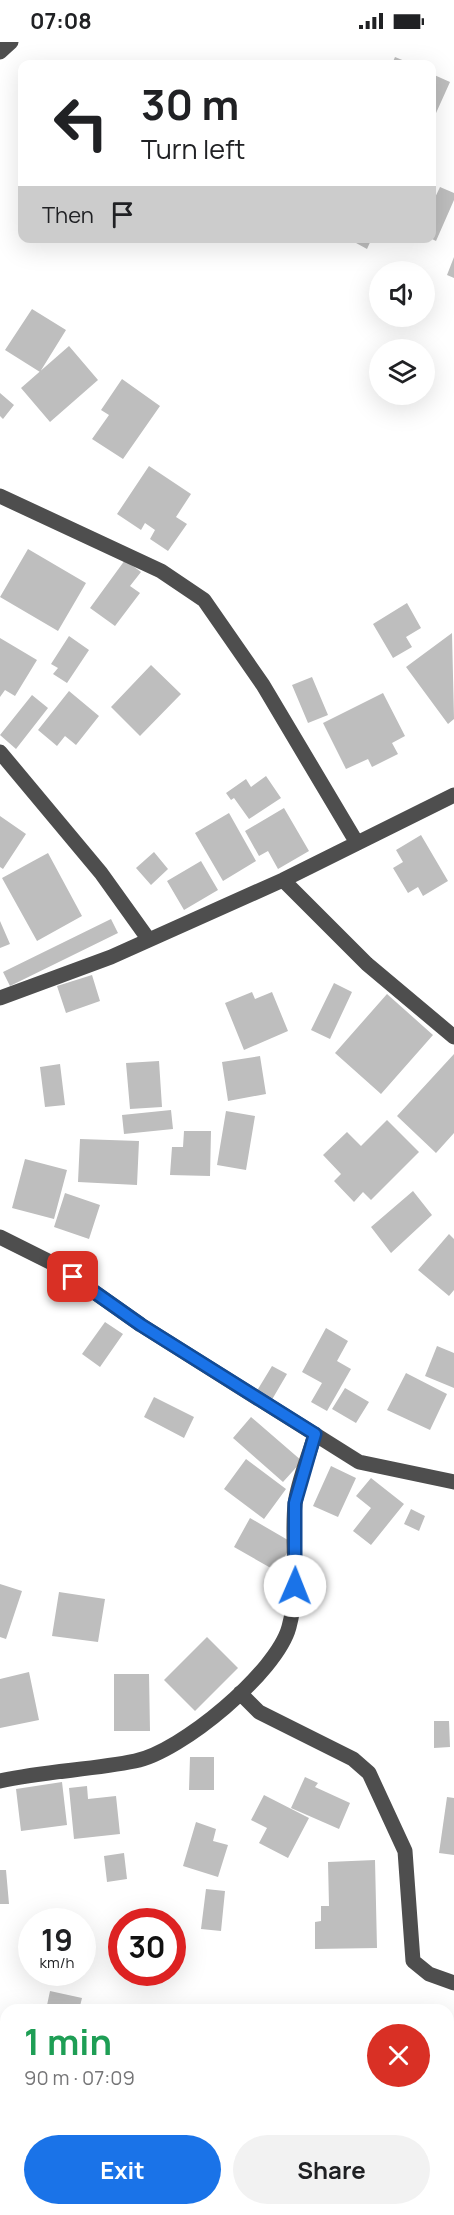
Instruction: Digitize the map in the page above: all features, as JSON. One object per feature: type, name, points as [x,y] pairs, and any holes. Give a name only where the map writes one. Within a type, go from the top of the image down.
[{"type":"street","points":[[0,52],[11,42]]},
{"type":"street","points":[[0,496],[161,570],[204,600],[263,685],[357,843]]},
{"type":"street","points":[[0,752],[101,873],[149,940]]},
{"type":"street","points":[[0,998],[149,940],[283,880],[454,795]]},
{"type":"street","points":[[283,880],[367,964],[454,1037]]},
{"type":"street","points":[[0,1237],[56,1265],[141,1325],[359,1462],[454,1482]]},
{"type":"street","points":[[0,1781],[138,1761],[182,1740],[240,1693],[272,1660],[283,1646],[290,1626],[295,1586],[295,1503],[315,1434]]},
{"type":"street","points":[[240,1693],[259,1712],[353,1758],[369,1773],[405,1851],[413,1961],[429,1974],[454,1983]]},
{"type":"building","points":[[436,76],[450,82],[436,113]]},
{"type":"building","points":[[440,187],[454,193],[454,200],[436,241],[436,196]]},
{"type":"building","points":[[356,243],[370,243],[367,249]]},
{"type":"building","points":[[454,257],[454,278],[447,275]]},
{"type":"building","points":[[32,309],[66,330],[40,372],[5,350]]},
{"type":"building","points":[[69,346],[98,380],[50,422],[21,388]]},
{"type":"building","points":[[122,379],[160,406],[123,459],[92,439],[109,415],[101,410]]},
{"type":"building","points":[[0,393],[14,405],[3,419],[0,416]]},
{"type":"building","points":[[149,466],[191,494],[176,517],[187,524],[168,551],[150,539],[155,530],[145,523],[141,530],[117,514]]},
{"type":"building","points":[[28,549],[86,583],[58,631],[0,597]]},
{"type":"building","points":[[125,560],[141,572],[130,586],[140,593],[115,626],[90,608]]},
{"type":"building","points":[[407,603],[421,628],[406,637],[412,647],[393,658],[373,624]]},
{"type":"building","points":[[452,633],[454,719],[448,724],[406,667]]},
{"type":"building","points":[[69,636],[89,650],[67,683],[53,674],[58,668],[51,664]]},
{"type":"building","points":[[0,638],[37,660],[15,696],[5,690],[0,697]]},
{"type":"building","points":[[151,665],[181,694],[140,736],[111,707]]},
{"type":"building","points":[[312,677],[328,715],[308,723],[292,685]]},
{"type":"building","points":[[69,691],[99,716],[76,745],[65,736],[57,746],[38,730]]},
{"type":"building","points":[[383,693],[405,736],[392,743],[398,754],[372,767],[368,759],[346,769],[323,723]]},
{"type":"building","points":[[32,695],[48,708],[16,749],[0,735]]},
{"type":"building","points":[[266,776],[281,798],[249,819],[234,798],[231,800],[226,793],[246,779],[251,787]]},
{"type":"building","points":[[284,808],[309,851],[278,869],[268,851],[259,856],[245,831]]},
{"type":"building","points":[[229,813],[256,861],[223,881],[195,833]]},
{"type":"building","points":[[0,816],[26,834],[3,869],[0,867]]},
{"type":"building","points":[[421,835],[448,881],[423,896],[418,887],[408,893],[393,868],[403,862],[396,850]]},
{"type":"building","points":[[154,852],[168,869],[151,885],[136,868]]},
{"type":"building","points":[[48,853],[82,916],[37,941],[2,878]]},
{"type":"building","points":[[201,861],[218,890],[184,910],[167,881]]},
{"type":"building","points":[[111,919],[118,933],[10,986],[3,972]]},
{"type":"building","points":[[0,921],[10,944],[0,948]]},
{"type":"building","points":[[92,975],[100,1001],[66,1013],[57,986]]},
{"type":"building","points":[[334,983],[352,992],[330,1039],[311,1030]]},
{"type":"building","points":[[252,992],[255,999],[272,992],[288,1031],[244,1050],[225,1003]]},
{"type":"building","points":[[387,994],[433,1035],[381,1094],[335,1053]]},
{"type":"building","points":[[454,1054],[454,1133],[436,1153],[397,1116]]},
{"type":"building","points":[[260,1056],[266,1094],[228,1101],[222,1062]]},
{"type":"building","points":[[159,1061],[162,1107],[130,1109],[126,1063]]},
{"type":"building","points":[[60,1064],[65,1105],[45,1107],[40,1067]]},
{"type":"building","points":[[171,1110],[173,1129],[124,1134],[122,1115]]},
{"type":"building","points":[[226,1111],[255,1116],[246,1170],[217,1165]]},
{"type":"building","points":[[387,1120],[419,1152],[371,1200],[363,1192],[354,1202],[334,1181],[341,1174],[323,1155],[347,1132],[361,1146]]},
{"type":"building","points":[[184,1131],[211,1131],[210,1176],[170,1175],[172,1147],[183,1147]]},
{"type":"building","points":[[80,1139],[139,1141],[137,1185],[78,1182]]},
{"type":"building","points":[[25,1159],[67,1170],[54,1219],[12,1208]]},
{"type":"building","points":[[413,1191],[432,1215],[391,1253],[371,1227]]},
{"type":"building","points":[[65,1193],[100,1205],[89,1239],[54,1227]]},
{"type":"building","points":[[449,1234],[454,1239],[454,1290],[449,1296],[418,1270]]},
{"type":"building","points":[[105,1322],[123,1334],[100,1367],[82,1354]]},
{"type":"building","points":[[326,1328],[348,1341],[337,1361],[351,1369],[327,1411],[311,1402],[322,1383],[302,1372]]},
{"type":"building","points":[[437,1346],[454,1353],[454,1388],[425,1376]]},
{"type":"building","points":[[272,1366],[287,1374],[270,1403],[255,1394]]},
{"type":"building","points":[[406,1373],[447,1394],[430,1430],[387,1410]]},
{"type":"building","points":[[345,1388],[369,1402],[356,1423],[332,1409]]},
{"type":"building","points":[[154,1397],[194,1417],[184,1438],[144,1417]]},
{"type":"building","points":[[251,1417],[302,1461],[283,1482],[233,1438]]},
{"type":"building","points":[[246,1459],[286,1489],[264,1519],[224,1489]]},
{"type":"building","points":[[331,1466],[356,1478],[338,1517],[313,1506]]},
{"type":"building","points":[[371,1478],[404,1504],[371,1545],[353,1531],[371,1508],[356,1496]]},
{"type":"building","points":[[411,1509],[425,1516],[419,1531],[404,1524]]},
{"type":"building","points":[[250,1518],[293,1543],[276,1571],[234,1547]]},
{"type":"building","points":[[0,1584],[22,1591],[6,1639],[0,1637]]},
{"type":"building","points":[[59,1592],[105,1599],[98,1642],[52,1636]]},
{"type":"building","points":[[207,1637],[238,1668],[195,1711],[164,1680]]},
{"type":"building","points":[[29,1672],[39,1720],[0,1728],[0,1679]]},
{"type":"building","points":[[114,1674],[149,1674],[150,1731],[114,1731]]},
{"type":"building","points":[[434,1721],[449,1721],[450,1747],[434,1748]]},
{"type":"building","points":[[190,1757],[214,1757],[214,1790],[189,1790]]},
{"type":"building","points":[[305,1777],[318,1783],[315,1787],[350,1803],[339,1829],[291,1808]]},
{"type":"building","points":[[62,1782],[67,1825],[21,1831],[16,1789]]},
{"type":"building","points":[[87,1786],[88,1799],[116,1796],[120,1834],[74,1839],[69,1788]]},
{"type":"building","points":[[264,1795],[309,1818],[288,1858],[259,1843],[267,1828],[251,1820]]},
{"type":"building","points":[[447,1797],[454,1798],[454,1855],[439,1853]]},
{"type":"building","points":[[196,1822],[216,1829],[213,1841],[228,1845],[218,1877],[183,1866]]},
{"type":"building","points":[[124,1853],[127,1879],[107,1882],[104,1856]]},
{"type":"building","points":[[375,1860],[377,1948],[315,1949],[315,1922],[321,1921],[321,1906],[329,1906],[328,1862]]},
{"type":"building","points":[[0,1870],[6,1870],[9,1904],[0,1904]]},
{"type":"building","points":[[206,1889],[225,1891],[221,1931],[201,1929]]},
{"type":"building","points":[[50,1991],[82,1998],[80,2004],[47,2004]]},
{"type":"route","points":[[73,1277],[141,1325],[315,1434],[295,1503],[295,1586]]}]
